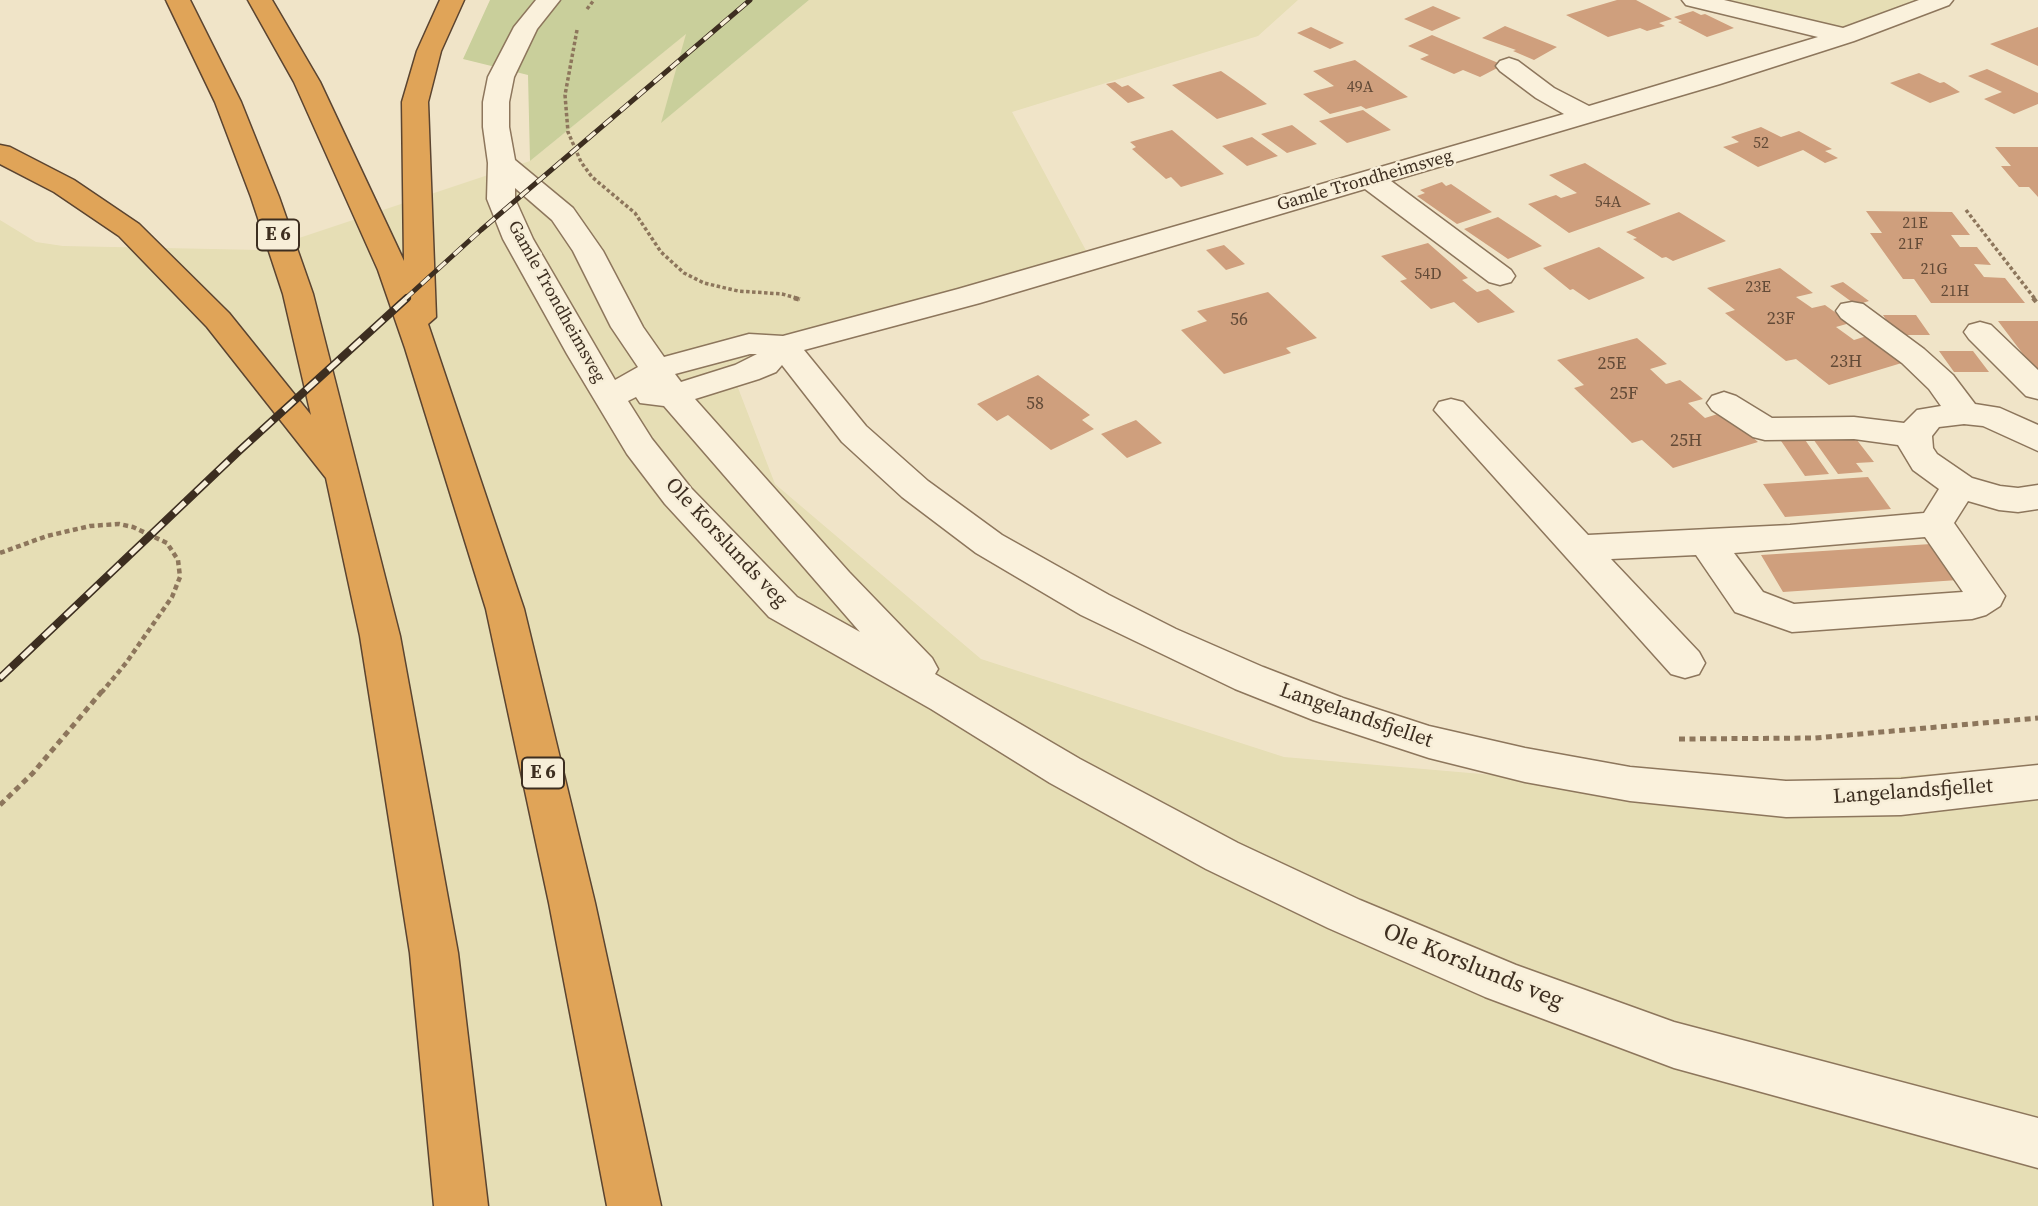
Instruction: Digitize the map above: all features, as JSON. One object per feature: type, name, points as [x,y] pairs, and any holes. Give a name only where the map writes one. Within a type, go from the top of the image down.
[{"type":"highway","name":"E 6","points":[[178,0],[228,102],[269,209],[298,294],[344,481],[380,636],[434,953],[461,1206]]},
{"type":"highway","name":"E 6","points":[[260,0],[307,82],[393,270],[421,348],[505,609],[572,903],[634,1206]]},
{"type":"highway","name":"E 6","points":[[421,348],[415,102],[429,51],[452,0]]},
{"type":"highway","name":"E 6","points":[[0,153],[64,186],[129,230],[218,320],[344,481]]},
{"type":"street","name":"Gamle Trondheimsveg","points":[[548,0],[526,27],[501,77],[496,102],[496,127],[502,163],[501,199],[518,239],[610,398],[665,382],[764,365],[784,346],[1588,116],[1845,36],[1941,0]]},
{"type":"street","points":[[1694,0],[1845,36]]},
{"type":"street","points":[[1509,66],[1545,93],[1588,116]]},
{"type":"street","name":"Gamle Trondheimsveg","points":[[502,163],[563,214],[588,251],[627,327],[665,382]]},
{"type":"street","points":[[1370,179],[1500,276]]},
{"type":"street","points":[[1852,311],[1913,356],[1941,382],[1964,413]]},
{"type":"street","points":[[1980,332],[2038,389]]},
{"type":"street","name":"Langelandsfjellet","points":[[784,346],[854,435],[915,489],[989,544],[1095,606],[1162,639],[1248,678],[1328,709],[1429,742],[1525,765],[1630,784],[1786,799],[1901,797],[2038,782]]},
{"type":"street","name":"Ole Korslunds veg","points":[[665,382],[836,582],[945,698]]},
{"type":"street","name":"Ole Korslunds veg","points":[[610,398],[639,446],[678,496],[783,607],[945,698],[1065,771],[1222,856],[1344,914],[1502,982],[1674,1045],[2038,1143]]},
{"type":"street","points":[[1724,403],[1765,429],[1854,428],[1915,436]]},
{"type":"street","points":[[1451,410],[1685,663]]},
{"type":"street","points":[[2037,438],[1988,416],[1964,413],[1930,418],[1919,426],[1915,436],[1916,449],[1925,462],[1959,486],[1999,498],[2018,500],[2038,497]]},
{"type":"street","points":[[1936,524],[1959,486]]},
{"type":"street","points":[[1581,548],[1707,543],[1936,524]]},
{"type":"street","points":[[1707,543],[1749,602],[1791,618],[1972,606],[1986,596],[1936,524]]},
{"type":"path","points":[[585,12],[594,0]]},
{"type":"path","points":[[579,24],[572,44],[565,95],[568,132],[581,162],[592,177],[635,213],[661,252],[684,273],[704,283],[793,296],[814,310],[833,334]]},
{"type":"path","points":[[1966,210],[2038,304]]},
{"type":"path","points":[[0,553],[47,536],[90,526],[119,524],[133,527],[167,543],[178,559],[180,577],[172,597],[125,663],[33,773],[0,804]]},
{"type":"path","points":[[1675,739],[1815,738],[2038,718]]},
{"type":"shaded area","points":[[809,0],[1298,0],[1258,36],[1012,112],[1090,258],[842,334],[735,380],[775,484],[981,659],[1284,757],[1691,792],[2038,766],[2038,1206],[0,1206],[0,220],[36,242],[63,246],[263,250],[530,161],[687,33],[662,122]]},
{"type":"shaded area","points":[[1680,0],[1944,0],[1844,34]]},
{"type":"green space","points":[[490,0],[809,0],[661,123],[686,34],[530,161],[528,75],[463,59]]},
{"type":"building","points":[[1617,0],[1636,0],[1672,19],[1659,23],[1665,26],[1647,31],[1640,28],[1608,37],[1566,15]]},
{"type":"building","points":[[1433,6],[1461,18],[1432,31],[1404,19]]},
{"type":"building","points":[[1693,11],[1734,28],[1707,37],[1678,22],[1682,21],[1674,17]]},
{"type":"building","points":[[1505,26],[1557,47],[1534,60],[1513,51],[1516,50],[1482,38]]},
{"type":"building","points":[[1311,27],[1344,43],[1330,49],[1297,33]]},
{"type":"building","points":[[2038,27],[2038,66],[1990,44]]},
{"type":"building","points":[[1432,35],[1503,65],[1480,77],[1463,70],[1454,74],[1420,59],[1429,55],[1408,46]]},
{"type":"building","points":[[1355,60],[1408,97],[1366,109],[1361,106],[1330,114],[1303,94],[1334,86],[1313,71]]},
{"type":"building","points":[[1987,69],[2038,93],[2038,104],[2014,114],[1984,99],[2002,92],[1968,76]]},
{"type":"building","points":[[1221,71],[1267,104],[1217,119],[1172,85]]},
{"type":"building","points":[[1919,73],[1940,83],[1944,82],[1960,92],[1930,103],[1890,83]]},
{"type":"building","points":[[1115,82],[1122,87],[1128,85],[1145,98],[1128,103],[1106,84]]},
{"type":"building","points":[[1363,110],[1391,130],[1347,143],[1319,121]]},
{"type":"building","points":[[1292,125],[1317,144],[1287,153],[1261,134]]},
{"type":"building","points":[[1761,127],[1781,137],[1799,131],[1832,149],[1825,151],[1838,158],[1825,163],[1803,150],[1758,167],[1723,147],[1739,142],[1731,137]]},
{"type":"building","points":[[1172,130],[1224,174],[1181,187],[1171,177],[1166,179],[1132,149],[1136,147],[1130,142]]},
{"type":"building","points":[[1252,137],[1278,156],[1247,166],[1222,146]]},
{"type":"building","points":[[1995,147],[2038,147],[2038,197],[2029,187],[2019,187],[2001,166],[2011,166]]},
{"type":"building","points":[[1585,163],[1651,204],[1569,233],[1528,204],[1556,195],[1561,198],[1577,193],[1549,175]]},
{"type":"building","points":[[1442,182],[1446,186],[1451,184],[1492,212],[1457,224],[1417,196],[1425,193],[1420,190]]},
{"type":"building","points":[[1866,211],[1952,212],[1970,235],[1951,235],[1960,247],[1977,247],[1991,265],[1974,264],[1984,277],[2005,278],[2025,303],[1931,303],[1914,279],[1903,279],[1870,233],[1882,233]]},
{"type":"building","points":[[1679,212],[1726,241],[1673,261],[1662,258],[1626,232]]},
{"type":"building","points":[[1498,217],[1542,246],[1508,259],[1464,229]]},
{"type":"building","points":[[1428,243],[1468,278],[1462,280],[1477,292],[1488,289],[1515,312],[1478,323],[1454,302],[1431,309],[1400,281],[1407,279],[1381,256]]},
{"type":"building","points":[[1224,245],[1245,264],[1226,270],[1206,250]]},
{"type":"building","points":[[1599,247],[1645,278],[1589,300],[1573,289],[1570,290],[1543,268]]},
{"type":"building","points":[[1780,268],[1813,293],[1796,297],[1812,308],[1825,305],[1850,323],[1836,327],[1854,340],[1870,335],[1905,362],[1829,385],[1796,359],[1786,361],[1725,313],[1735,310],[1707,288]]},
{"type":"building","points":[[1843,282],[1869,301],[1856,305],[1830,286]]},
{"type":"building","points":[[1268,292],[1317,338],[1286,348],[1291,353],[1224,374],[1181,330],[1207,321],[1197,311]]},
{"type":"building","points":[[1883,315],[1916,315],[1930,335],[1896,335]]},
{"type":"building","points":[[1998,321],[2038,321],[2038,374]]},
{"type":"building","points":[[1637,338],[1667,364],[1650,369],[1666,384],[1680,380],[1703,399],[1688,403],[1705,418],[1724,412],[1758,442],[1673,468],[1642,440],[1632,443],[1574,388],[1584,385],[1557,360]]},
{"type":"building","points":[[1939,351],[1973,351],[1989,372],[1954,372]]},
{"type":"building","points":[[1038,375],[1090,415],[1082,420],[1094,429],[1051,450],[1008,415],[997,421],[977,404]]},
{"type":"building","points":[[1136,420],[1162,443],[1127,458],[1101,434]]},
{"type":"building","points":[[1853,435],[1874,462],[1856,463],[1863,472],[1838,474],[1811,436]]},
{"type":"building","points":[[1803,437],[1829,474],[1805,476],[1779,438]]},
{"type":"building","points":[[1868,477],[1891,509],[1785,517],[1763,484]]},
{"type":"building","points":[[1931,544],[1958,580],[1783,592],[1761,555]]},
{"type":"railway","points":[[405,299],[481,230],[750,0]]},
{"type":"railway","points":[[0,678],[239,451],[407,298]]}]
